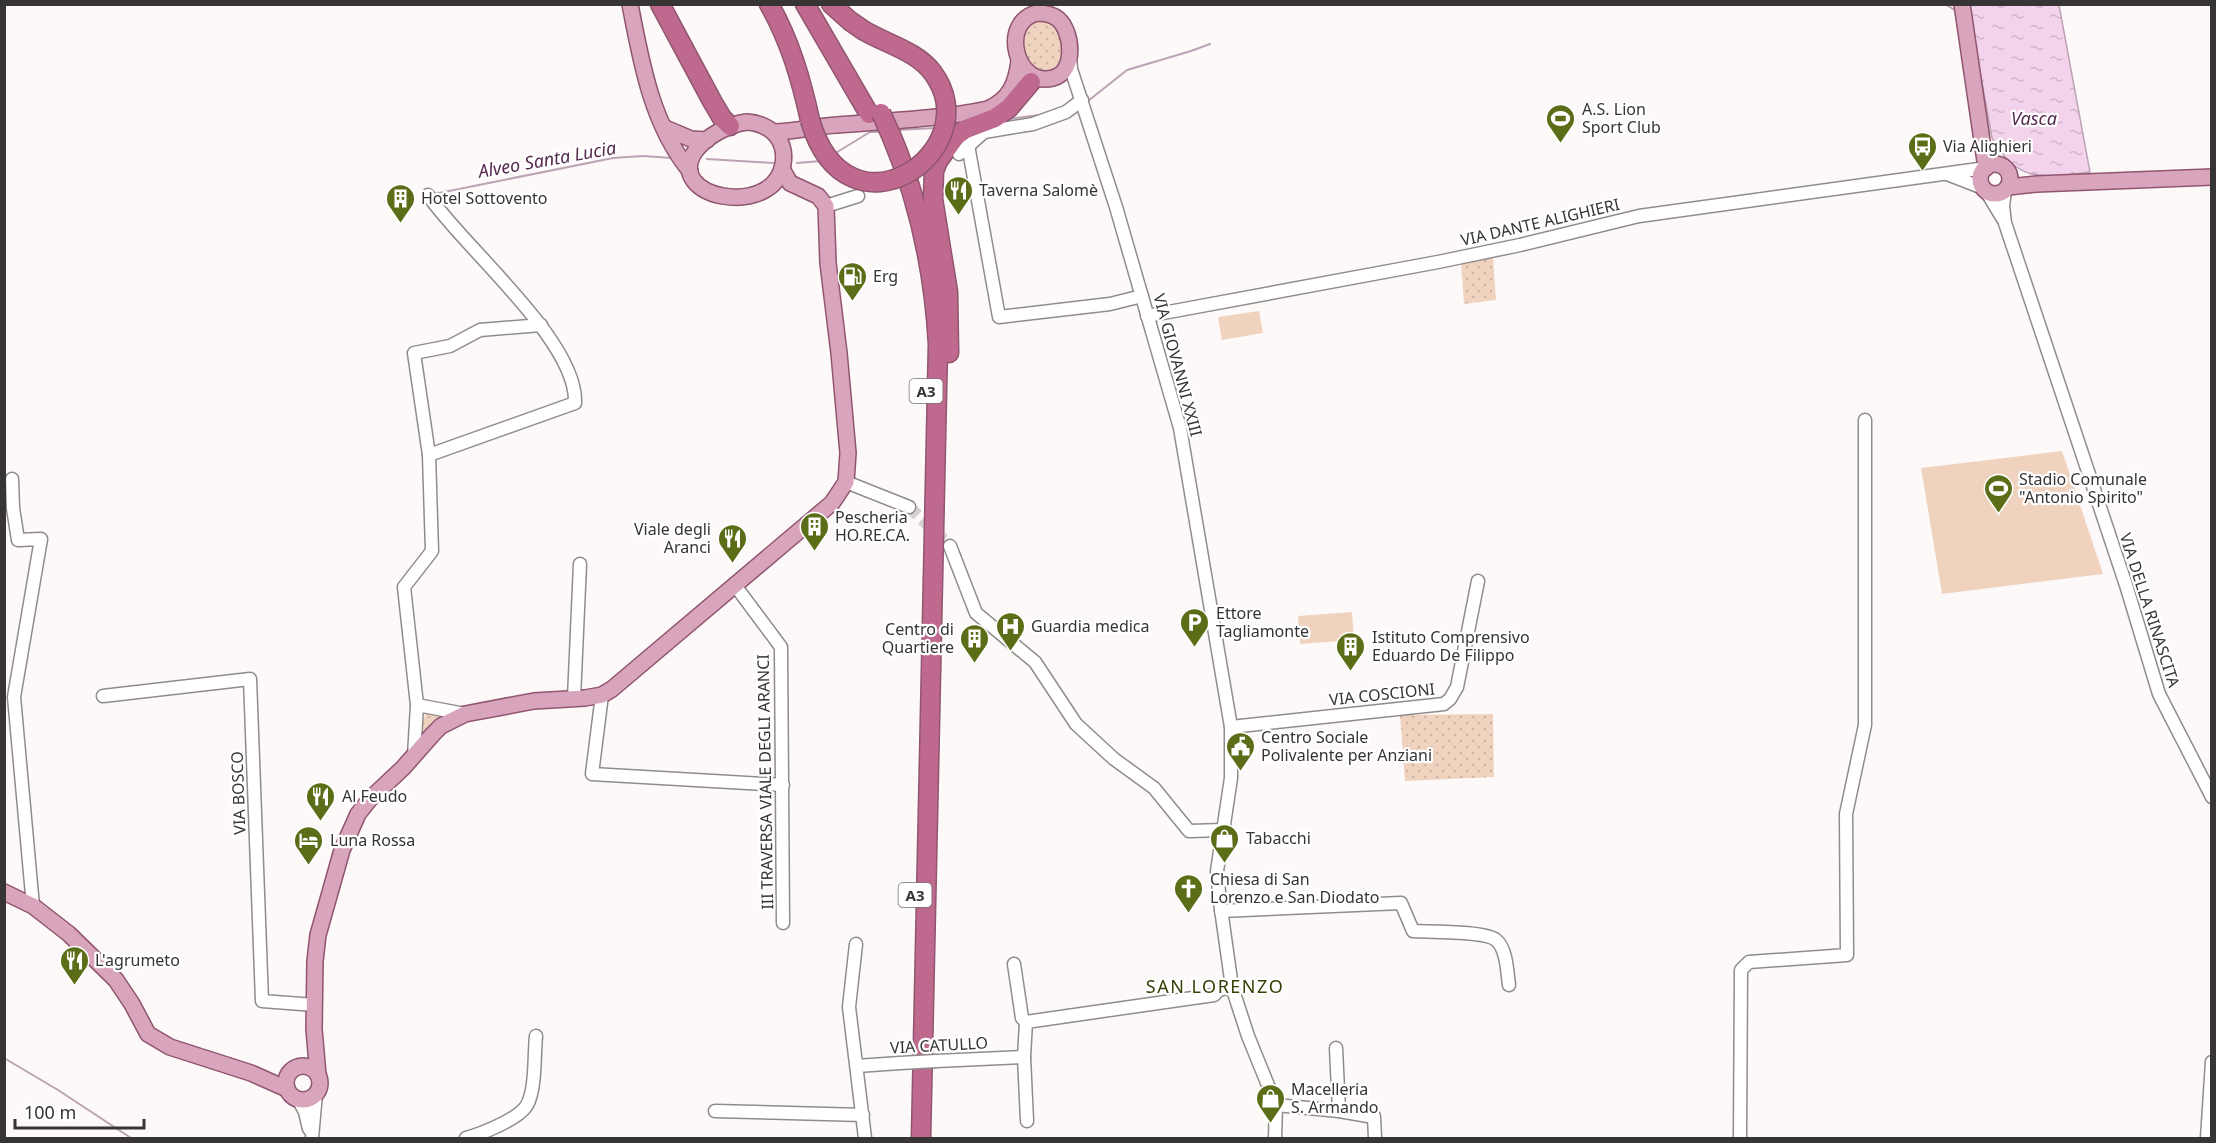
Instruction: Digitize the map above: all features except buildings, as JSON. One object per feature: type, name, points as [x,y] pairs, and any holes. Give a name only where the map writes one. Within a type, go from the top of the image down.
[{"type":"highway","points":[[660,4],[712,101],[722,118],[730,126]]},
{"type":"highway","points":[[769,4],[795,58],[804,126],[825,155],[844,172],[859,179],[887,182],[901,178],[914,171],[935,149],[942,131],[944,98],[933,72],[913,56],[849,21],[831,4]]},
{"type":"highway","points":[[796,4],[841,64]]},
{"type":"highway","name":"A3","points":[[805,4],[841,64],[875,114]]},
{"type":"highway","name":"A3","points":[[818,4],[851,59],[909,182],[922,228],[935,307],[942,551],[921,1138]]},
{"type":"highway","points":[[942,551],[950,327],[948,292],[933,200],[934,171],[938,161],[956,136],[966,129],[995,118],[1042,80]]},
{"type":"highway","name":"A3","points":[[885,135],[904,201],[919,274],[926,344],[909,1138]]},
{"type":"main road","points":[[630,4],[653,102],[670,143],[699,187],[715,195],[748,196],[765,190],[775,181],[782,169],[784,152],[774,132],[754,123],[739,123],[707,140],[693,156],[690,171]]},
{"type":"main road","points":[[774,132],[804,126],[977,111],[998,104],[1012,91],[1061,74],[1067,68],[1070,57],[1057,4]]},
{"type":"main road","points":[[1962,4],[1986,168]]},
{"type":"main road","points":[[1012,91],[1019,61],[1015,33],[1027,16],[1039,8],[1054,16],[1064,27]]},
{"type":"main road","points":[[1019,61],[1029,73],[1042,80]]},
{"type":"main road","points":[[784,152],[804,126]]},
{"type":"main road","points":[[1981,126],[2010,179],[2006,189]]},
{"type":"main road","points":[[665,128],[691,140],[707,140]]},
{"type":"main road","points":[[2037,184],[1995,164],[1986,168],[1980,178],[1985,190],[1994,194],[2006,189],[2037,184],[2211,177]]},
{"type":"main road","points":[[4,892],[33,906],[69,934],[116,980],[148,1034],[170,1047],[251,1073],[294,1082],[308,1099],[316,1094],[320,1085],[314,1029],[315,961],[320,926],[332,879],[349,830],[369,799],[414,756],[441,726],[465,714],[534,701],[602,695],[612,689],[832,503],[846,483],[848,453],[828,263],[826,206],[818,196],[789,183],[782,169]]},
{"type":"main road","points":[[765,190],[786,192],[801,189]]},
{"type":"main road","points":[[294,1082],[307,1056],[314,1029]]},
{"type":"main road","points":[[294,1082],[310,1068],[318,1075]]},
{"type":"street","name":"VIA GIOVANNI XXIII","points":[[1070,57],[1071,69],[1142,296],[1180,428],[1231,727],[1231,778],[1217,871],[1221,911],[1232,987],[1248,1036],[1276,1105]]},
{"type":"street","points":[[1042,80],[1061,80],[1080,95],[1066,112],[1033,124],[984,132],[964,149],[999,317],[1110,304],[1142,296]]},
{"type":"street","name":"VIA DANTE ALIGHIERI","points":[[1147,316],[1458,257],[1640,216],[1986,168]]},
{"type":"street","name":"VIA DANTE ALIGHIERI","points":[[1944,173],[1985,190]]},
{"type":"street","name":"VIA DELLA RINASCITA","points":[[2006,189],[2003,206],[2005,223],[2126,585],[2159,694],[2211,796]]},
{"type":"street","name":"VIA DELLA RINASCITA","points":[[1985,190],[2005,223]]},
{"type":"street","points":[[428,195],[541,325],[573,384],[575,404],[429,455]]},
{"type":"street","points":[[826,206],[858,196]]},
{"type":"street","points":[[414,756],[417,705],[404,587],[432,551],[429,455],[414,353],[450,346],[480,330],[541,325]]},
{"type":"street","points":[[1740,1138],[1741,970],[1749,962],[1847,955],[1846,814],[1865,725],[1865,420]]},
{"type":"street","points":[[12,479],[13,508],[18,540],[41,539],[14,697],[33,906]]},
{"type":"street","points":[[846,483],[909,507]]},
{"type":"street","points":[[942,551],[976,614],[1035,662],[1076,724],[1114,759],[1154,788],[1189,831],[1224,830]]},
{"type":"street","points":[[574,698],[580,564]]},
{"type":"street","name":"VIA COSCIONI","points":[[1231,727],[1444,704],[1457,687],[1478,581]]},
{"type":"street","name":"III TRAVERSA VIALE DEGLI ARANCI","points":[[734,584],[781,647],[783,923]]},
{"type":"street","name":"VIA BOSCO","points":[[103,696],[250,679],[262,1001],[315,1005]]},
{"type":"street","points":[[602,695],[592,774],[783,785]]},
{"type":"street","points":[[417,705],[465,714]]},
{"type":"street","points":[[1221,911],[1401,903],[1413,931],[1486,935],[1497,941],[1503,951],[1509,985]]},
{"type":"street","points":[[856,944],[849,1007],[865,1138]]},
{"type":"street","points":[[1014,963],[1022,1018],[1026,1022],[1024,1056],[1027,1120]]},
{"type":"street","points":[[1026,1022],[1214,995],[1219,990],[1232,987]]},
{"type":"street","points":[[466,1138],[494,1127],[526,1107],[532,1092],[536,1036]]},
{"type":"street","points":[[1336,1048],[1339,1111]]},
{"type":"street","name":"VIA CATULLO","points":[[856,1066],[1024,1056]]},
{"type":"street","points":[[2207,1138],[2211,1062]]},
{"type":"street","points":[[294,1082],[311,1138]]},
{"type":"street","points":[[311,1138],[316,1094]]},
{"type":"street","points":[[1275,1138],[1276,1105],[1374,1117],[1374,1138]]},
{"type":"street","points":[[715,1111],[863,1115]]},
{"type":"shaded area","points":[[1043,19],[1055,27],[1061,44],[1061,55],[1054,70],[1040,72],[1026,56],[1024,38],[1027,24]]},
{"type":"shaded area","points":[[1493,257],[1496,300],[1464,304],[1461,262]]},
{"type":"shaded area","points":[[1259,311],[1263,333],[1222,340],[1218,317]]},
{"type":"shaded area","points":[[2062,451],[2103,574],[1942,594],[1921,468]]},
{"type":"shaded area","points":[[1352,612],[1354,640],[1300,644],[1298,616]]},
{"type":"shaded area","points":[[426,712],[450,714],[434,723],[423,735],[420,732]]},
{"type":"shaded area","points":[[1493,714],[1494,777],[1405,781],[1400,715]]},
{"type":"water","name":"Vasca","points":[[1968,5],[2059,5],[2090,172],[2059,176],[2033,174],[2022,171],[2002,153],[1992,138]]},
{"type":"waterway","name":"Alveo Santa Lucia","points":[[1945,4],[1956,11]]},
{"type":"waterway","name":"Alveo Santa Lucia","points":[[1088,101],[1127,70],[1210,44]]},
{"type":"waterway","name":"Alveo Santa Lucia","points":[[1008,119],[1039,115]]},
{"type":"waterway","name":"Alveo Santa Lucia","points":[[897,130],[936,128]]},
{"type":"waterway","name":"Alveo Santa Lucia","points":[[834,154],[870,132],[882,132]]},
{"type":"waterway","name":"Alveo Santa Lucia","points":[[434,194],[613,158],[643,156],[672,158]]},
{"type":"waterway","name":"Alveo Santa Lucia","points":[[707,159],[773,163]]},
{"type":"waterway","name":"Alveo Santa Lucia","points":[[797,163],[821,161]]},
{"type":"waterway","points":[[4,1058],[131,1138]]},
{"type":"tunnel","points":[[909,507],[950,546]]},
{"type":"place","name":"A.S. Lion Sport Club","points":[[1561,144]]},
{"type":"place","name":"Via Alighieri","points":[[1922,172]]},
{"type":"place","name":"Taverna Salomè","points":[[958,216]]},
{"type":"place","name":"Hotel Sottovento","points":[[400,224]]},
{"type":"place","name":"Erg","points":[[852,302]]},
{"type":"place","name":"Stadio Comunale \"Antonio Spirito\"","points":[[1998,514]]},
{"type":"place","name":"Pescheria HO.RE.CA.","points":[[814,552]]},
{"type":"place","name":"Viale degli Aranci","points":[[732,564]]},
{"type":"place","name":"Ettore Tagliamonte","points":[[1195,648]]},
{"type":"place","name":"Guardia medica","points":[[1010,652]]},
{"type":"place","name":"Centro di Quartiere","points":[[975,664]]},
{"type":"place","name":"Istituto Comprensivo Eduardo De Filippo","points":[[1351,672]]},
{"type":"place","name":"Centro Sociale Polivalente per Anziani","points":[[1240,772]]},
{"type":"place","name":"Al Feudo","points":[[321,822]]},
{"type":"place","name":"Tabacchi","points":[[1225,864]]},
{"type":"place","name":"Luna Rossa","points":[[309,866]]},
{"type":"place","name":"Chiesa di San Lorenzo e San Diodato","points":[[1189,914]]},
{"type":"place","name":"L'agrumeto","points":[[74,986]]},
{"type":"place","name":"Macelleria S. Armando","points":[[1270,1124]]},
{"type":"district","name":"SAN LORENZO","points":[[1215,986]]}]
